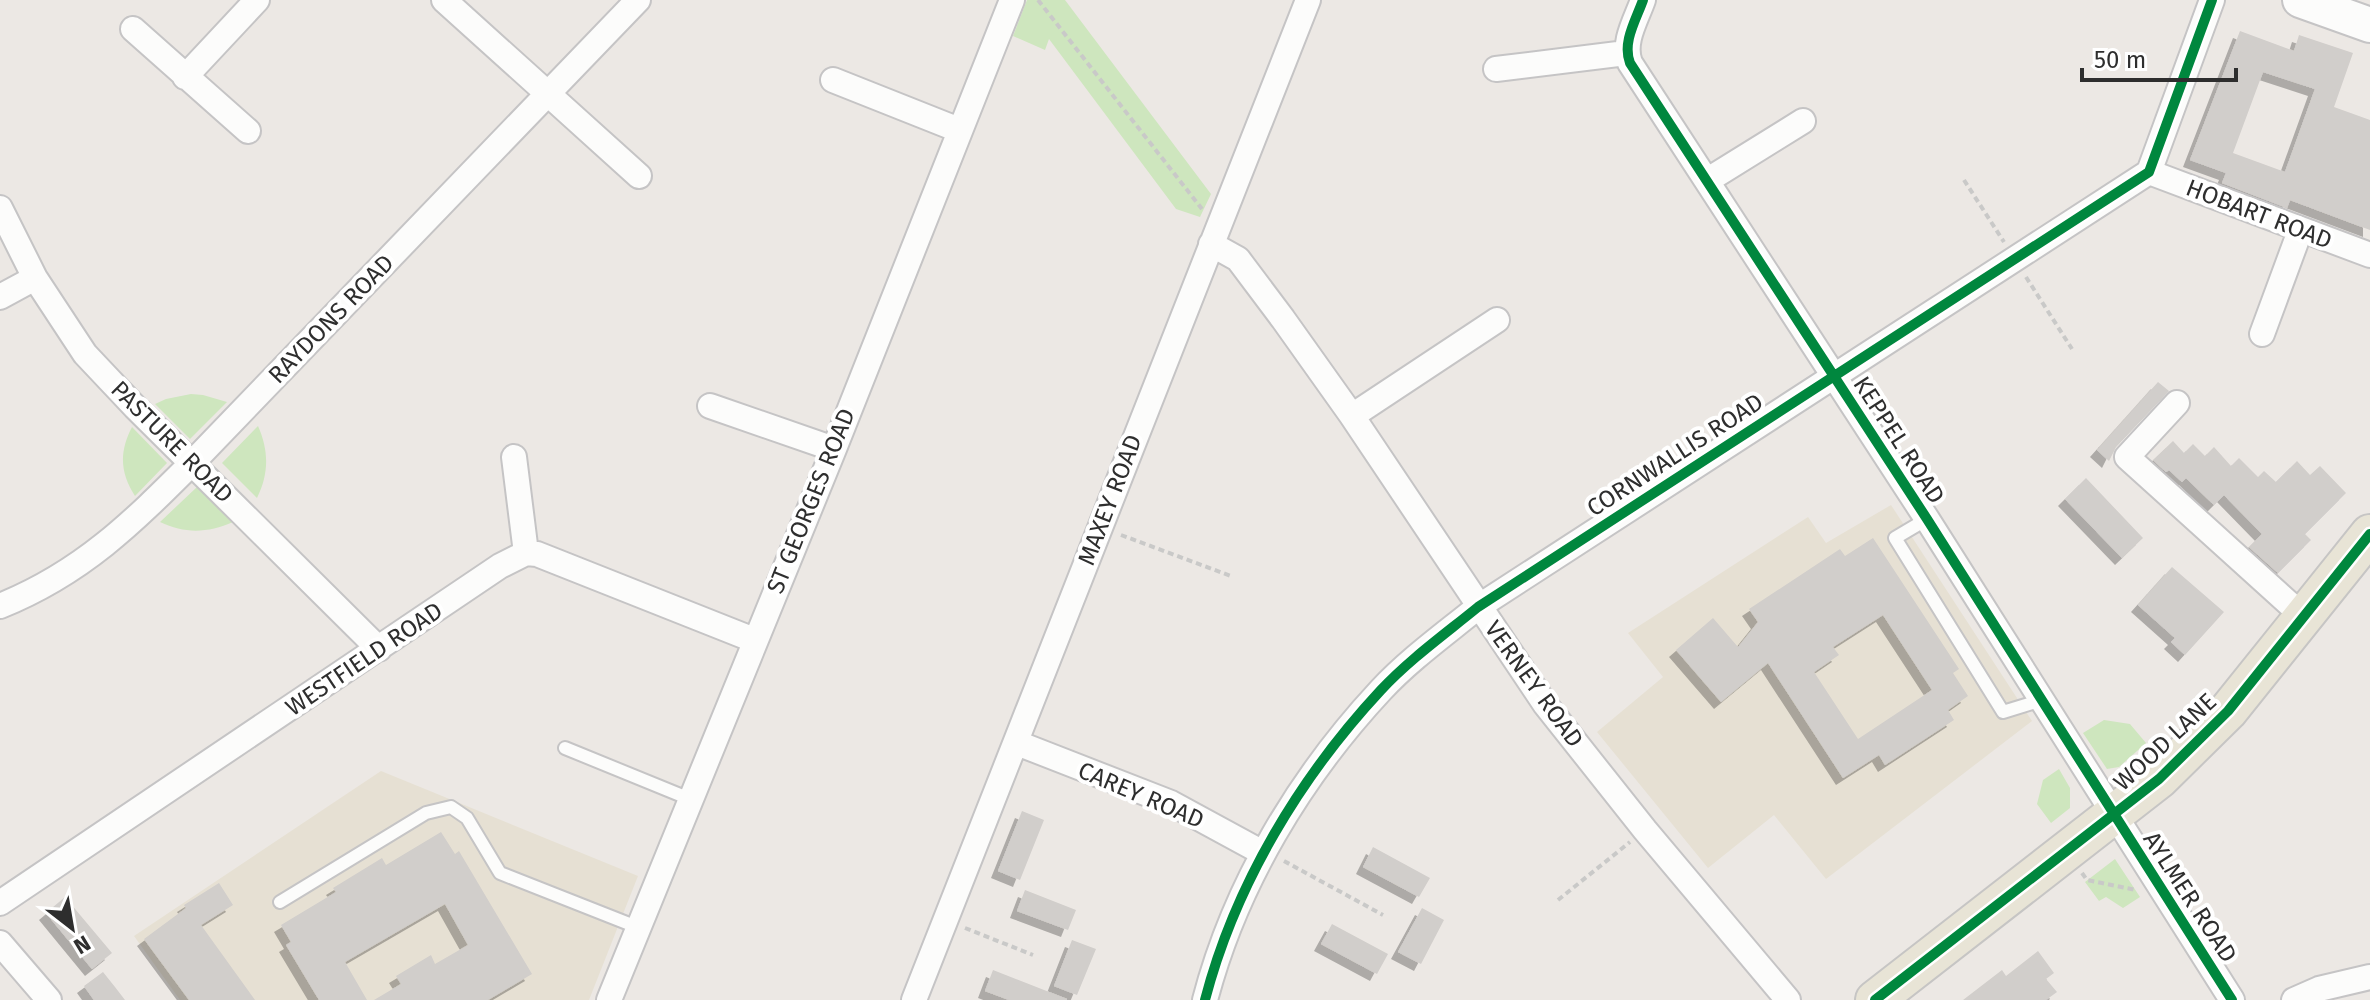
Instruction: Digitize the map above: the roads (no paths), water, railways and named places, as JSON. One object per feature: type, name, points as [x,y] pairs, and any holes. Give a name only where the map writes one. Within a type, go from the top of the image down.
[{"type":"main road","name":"WOOD LANE","points":[[1875,1000],[2159,779],[2228,711],[2370,534]]},
{"type":"street","points":[[185,77],[257,0]]},
{"type":"street","points":[[444,0],[639,176]]},
{"type":"street","name":"RAYDONS ROAD","points":[[0,606],[95,553],[122,532],[638,0]]},
{"type":"street","name":"ST GEORGES ROAD","points":[[609,1000],[834,449],[1012,0]]},
{"type":"street","name":"MAXEY ROAD","points":[[914,1000],[1308,0]]},
{"type":"street","points":[[1496,69],[1626,53],[1643,0]]},
{"type":"street","points":[[2149,172],[2212,0]]},
{"type":"street","points":[[2300,0],[2370,25]]},
{"type":"street","points":[[133,29],[248,131]]},
{"type":"street","name":"KEPPEL ROAD","points":[[1626,53],[1651,97],[1927,519],[2114,816]]},
{"type":"street","points":[[833,80],[959,130]]},
{"type":"street","points":[[1708,180],[1803,121]]},
{"type":"street","name":"HOBART ROAD","points":[[2149,172],[2370,255]]},
{"type":"street","name":"CORNWALLIS ROAD","points":[[1205,1000],[1232,921],[1263,853],[1306,785],[1352,723],[1419,654],[1478,607],[2149,172]]},
{"type":"street","name":"PASTURE ROAD","points":[[0,208],[35,278],[85,354],[379,649]]},
{"type":"street","points":[[2262,334],[2300,231]]},
{"type":"street","name":"VERNEY ROAD","points":[[1211,244],[1238,259],[1352,416],[1545,704],[1645,830],[1788,1000]]},
{"type":"street","points":[[0,297],[35,278]]},
{"type":"street","points":[[1352,416],[1497,320]]},
{"type":"street","points":[[2177,403],[2127,457],[2305,618]]},
{"type":"street","points":[[710,406],[834,449]]},
{"type":"street","points":[[514,457],[526,553],[537,554],[754,640]]},
{"type":"street","name":"WESTFIELD ROAD","points":[[0,903],[500,566],[526,553]]},
{"type":"street","name":"CAREY ROAD","points":[[1017,743],[1171,803],[1263,853]]},
{"type":"street","name":"AYLMER ROAD","points":[[2114,816],[2232,1000]]},
{"type":"street","points":[[0,943],[49,1000]]},
{"type":"street","points":[[2294,1000],[2319,989],[2370,977]]},
{"type":"lane","points":[[1927,519],[1895,538],[2003,712],[2042,700]]},
{"type":"lane","points":[[565,748],[690,799]]},
{"type":"lane","points":[[280,902],[426,813],[451,807],[467,818],[500,873],[637,927]]}]
